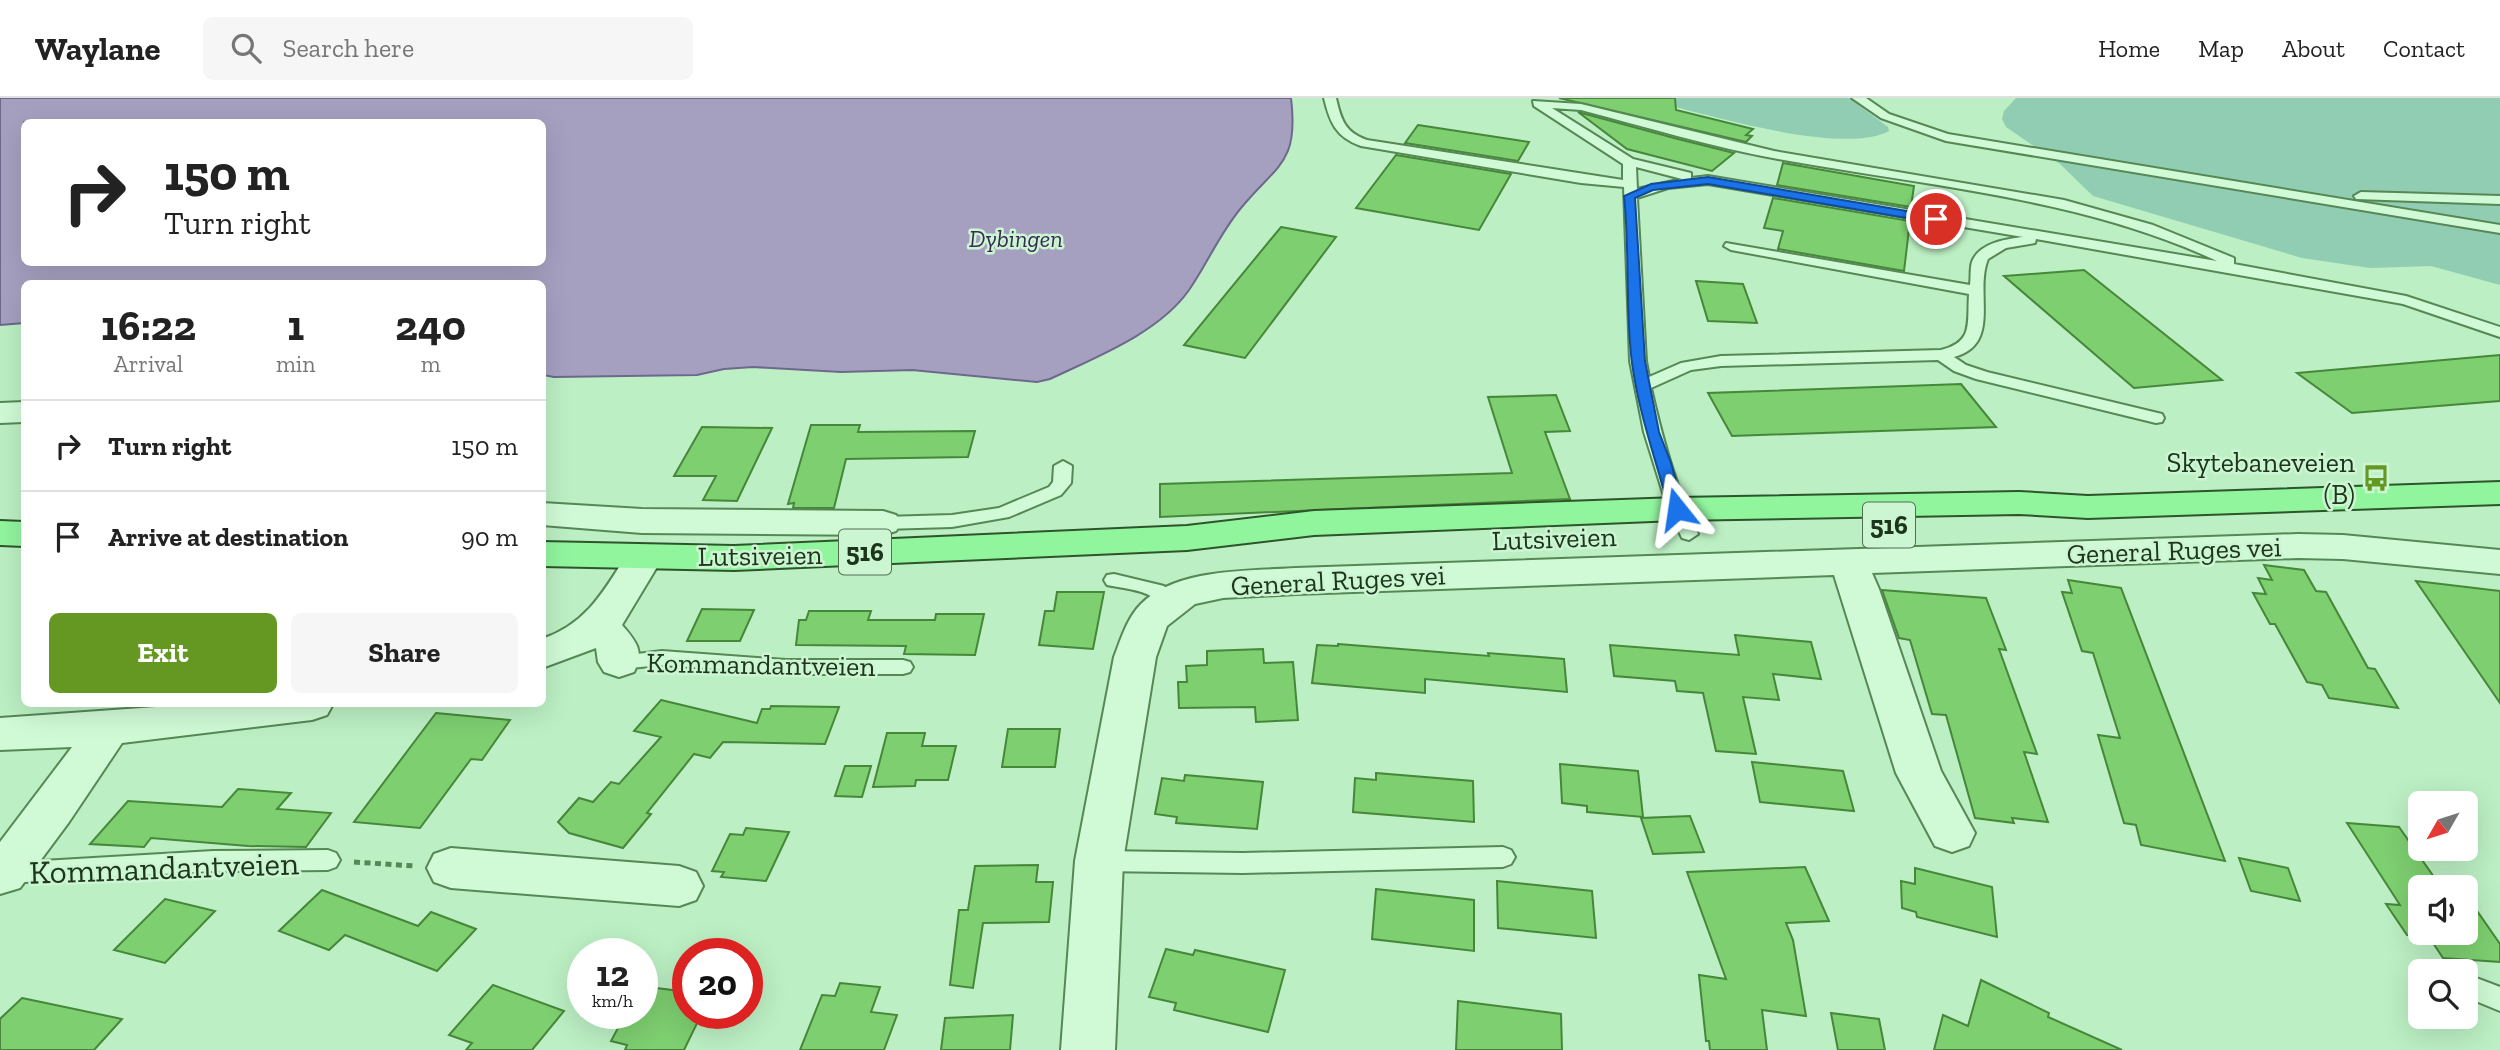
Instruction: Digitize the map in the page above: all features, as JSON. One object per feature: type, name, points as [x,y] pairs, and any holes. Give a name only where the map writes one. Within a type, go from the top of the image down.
[{"type":"main road","name":"Lutsiveien","points":[[546,554],[734,558],[1187,538],[1419,543],[1683,521],[2030,517],[2088,507],[2499,493]]},
{"type":"main road","points":[[0,533],[21,534]]},
{"type":"street","points":[[0,412],[21,412]]},
{"type":"street","points":[[546,514],[667,521],[883,523]]},
{"type":"street","name":"General Ruges vei","points":[[1088,1050],[1099,861],[1135,657],[1147,625],[1155,613],[1169,603],[1200,589],[1223,585],[2298,546],[2355,548],[2500,562]]},
{"type":"street","points":[[546,653],[582,640],[600,626],[644,557]]},
{"type":"street","points":[[1847,562],[1860,589],[1919,773],[1952,833]]},
{"type":"street","name":"Kommandantveien","points":[[600,626],[619,648],[619,662]]},
{"type":"street","points":[[0,734],[180,723],[291,707]]},
{"type":"street","points":[[2,874],[53,809],[109,728]]},
{"type":"street","points":[[451,868],[679,886]]},
{"type":"lane","points":[[1330,98],[1338,129],[1346,138],[1365,143],[1581,179],[1629,190],[1708,180]]},
{"type":"lane","points":[[1858,98],[1885,116],[1946,137],[2500,229]]},
{"type":"lane","points":[[1533,101],[1629,162],[1708,180],[2252,271],[2406,300],[2500,332]]},
{"type":"lane","points":[[1533,101],[1581,107],[1774,155],[2064,204],[2196,245],[2252,271]]},
{"type":"lane","points":[[1629,162],[1638,361],[1652,432],[1683,521]]},
{"type":"lane","points":[[2323,200],[2363,196],[2500,201]]},
{"type":"lane","points":[[1642,386],[1687,366],[1721,361],[1941,355],[1961,350],[1975,334],[1979,262],[1978,246],[1961,223]]},
{"type":"lane","points":[[1978,246],[2047,238]]},
{"type":"lane","points":[[1731,246],[1977,290]]},
{"type":"lane","points":[[1941,355],[1960,368],[1982,376],[2157,418]]},
{"type":"lane","points":[[883,523],[952,521],[1003,513],[1055,491],[1062,483],[1063,466]]},
{"type":"lane","points":[[1114,580],[1157,590],[1169,603]]},
{"type":"lane","name":"Kommandantveien","points":[[619,662],[662,658],[786,667],[903,667]]},
{"type":"lane","points":[[1099,861],[1243,863],[1503,857]]},
{"type":"lane","name":"Kommandantveien","points":[[2,874],[213,861],[328,860]]},
{"type":"lane","points":[[2478,990],[2500,999]]},
{"type":"path","points":[[328,860],[451,868]]},
{"type":"green space","points":[[1641,98],[1849,98],[1888,127],[1889,131],[1867,138],[1838,139],[1804,135],[1731,121]]},
{"type":"green space","points":[[2016,98],[2500,98],[2500,285],[2431,266],[2370,268],[2302,258],[2093,196],[2060,164],[2006,127],[2002,119],[2004,111]]},
{"type":"water","name":"Dybingen","points":[[0,98],[1291,98],[1292,137],[1282,161],[1233,218],[1196,280],[1176,305],[1161,319],[1126,342],[1050,379],[1037,382],[912,370],[841,372],[753,367],[724,369],[697,375],[546,376],[546,280],[21,280],[21,323],[0,325]]},
{"type":"building","points":[[1559,98],[1675,98],[1676,110],[1753,129],[1746,135],[1752,136],[1746,142]]},
{"type":"building","points":[[1578,112],[1734,153],[1712,171],[1627,149]]},
{"type":"building","points":[[1418,125],[1529,142],[1518,161],[1405,143]]},
{"type":"building","points":[[1396,155],[1511,174],[1479,230],[1356,208]]},
{"type":"building","points":[[1783,163],[1914,186],[1911,207],[1777,185]]},
{"type":"building","points":[[1773,198],[1910,221],[1904,271],[1778,249],[1783,231],[1764,228]]},
{"type":"building","points":[[1281,227],[1336,237],[1245,358],[1184,345]]},
{"type":"building","points":[[2084,270],[2222,380],[2134,388],[2004,276]]},
{"type":"building","points":[[1696,281],[1743,284],[1757,323],[1708,321]]},
{"type":"building","points":[[2500,355],[2500,401],[2352,413],[2297,373]]},
{"type":"building","points":[[1961,384],[1996,427],[1732,436],[1708,393]]},
{"type":"building","points":[[1556,395],[1570,431],[1545,432],[1570,499],[1160,517],[1160,484],[1512,473],[1488,397]]},
{"type":"building","points":[[811,425],[860,425],[858,432],[975,431],[968,457],[846,459],[834,508],[793,508],[794,503],[788,504]]},
{"type":"building","points":[[702,427],[772,428],[737,501],[703,500],[716,476],[674,476]]},
{"type":"building","points":[[2264,565],[2304,570],[2316,591],[2326,592],[2368,668],[2375,669],[2398,708],[2329,698],[2322,685],[2307,682],[2275,624],[2270,624],[2253,593],[2266,594],[2258,578],[2272,580]]},
{"type":"building","points":[[2068,580],[2121,588],[2225,861],[2141,845],[2136,825],[2124,823],[2098,735],[2120,738],[2093,653],[2082,651],[2062,592],[2072,593]]},
{"type":"building","points":[[2416,581],[2500,591],[2500,703]]},
{"type":"building","points":[[1882,590],[1986,598],[2006,650],[1999,649],[2037,754],[2024,752],[2048,822],[2012,818],[2014,823],[1975,818],[1946,715],[1932,714],[1910,640],[1899,638]]},
{"type":"building","points":[[1057,592],[1104,592],[1093,649],[1039,645],[1045,611],[1054,611]]},
{"type":"building","points":[[702,609],[754,610],[740,641],[687,641]]},
{"type":"building","points":[[809,611],[871,611],[868,620],[935,620],[936,614],[984,614],[975,655],[904,654],[906,646],[796,645],[799,620],[806,620]]},
{"type":"building","points":[[1735,635],[1811,642],[1821,679],[1773,674],[1779,700],[1743,697],[1756,754],[1716,751],[1703,693],[1677,691],[1675,681],[1614,676],[1610,645],[1739,655]]},
{"type":"building","points":[[1338,644],[1564,659],[1567,692],[1425,679],[1425,693],[1312,683],[1317,645]]},
{"type":"building","points":[[1263,649],[1264,663],[1293,662],[1298,720],[1256,722],[1255,707],[1179,708],[1178,682],[1187,682],[1186,666],[1207,665],[1207,651]]},
{"type":"building","points":[[661,700],[757,723],[762,709],[770,709],[771,706],[839,707],[825,744],[723,742],[710,758],[694,754],[623,848],[569,833],[558,822],[579,798],[593,802],[611,782],[619,784],[661,737],[634,731]]},
{"type":"building","points":[[436,713],[510,720],[482,760],[471,759],[420,828],[354,822]]},
{"type":"building","points":[[1008,729],[1060,729],[1055,767],[1002,767]]},
{"type":"building","points":[[887,733],[925,733],[922,746],[956,746],[948,780],[916,780],[915,786],[873,787]]},
{"type":"building","points":[[1752,762],[1843,771],[1854,811],[1760,802]]},
{"type":"building","points":[[1560,764],[1638,771],[1643,817],[1587,812],[1587,806],[1562,803]]},
{"type":"building","points":[[845,766],[871,766],[862,797],[835,796]]},
{"type":"building","points":[[1376,773],[1473,781],[1474,822],[1353,812],[1355,778],[1376,780]]},
{"type":"building","points":[[1185,775],[1263,782],[1257,829],[1176,823],[1177,817],[1155,814],[1162,778],[1184,781]]},
{"type":"building","points":[[238,789],[291,793],[277,809],[331,813],[306,847],[248,846],[151,838],[144,847],[90,844],[128,801],[222,807]]},
{"type":"building","points":[[1690,816],[1704,852],[1653,854],[1641,818]]},
{"type":"building","points":[[2347,823],[2399,827],[2408,840],[2408,861],[2423,861],[2433,875],[2408,875],[2408,935],[2386,904],[2400,905]]},
{"type":"building","points":[[746,828],[789,832],[766,881],[721,877],[724,872],[712,871],[730,834],[743,835]]},
{"type":"building","points":[[2239,858],[2288,868],[2300,901],[2251,891]]},
{"type":"building","points":[[1038,865],[1036,882],[1053,882],[1049,922],[983,923],[973,988],[950,985],[959,910],[968,910],[975,866]]},
{"type":"building","points":[[1805,867],[1829,921],[1786,923],[1793,940],[1806,1016],[1762,1010],[1767,1050],[1710,1050],[1709,1041],[1706,1041],[1699,975],[1726,979],[1687,872]]},
{"type":"building","points":[[1915,868],[1992,887],[1997,937],[1917,917],[1916,912],[1902,908],[1901,881],[1915,884]]},
{"type":"building","points":[[1497,881],[1592,891],[1596,938],[1498,928]]},
{"type":"building","points":[[1376,889],[1474,900],[1474,951],[1372,939]]},
{"type":"building","points":[[322,890],[418,926],[431,912],[476,929],[437,971],[345,935],[329,950],[279,931]]},
{"type":"building","points":[[165,899],[215,911],[165,963],[114,950]]},
{"type":"building","points":[[2478,912],[2500,944],[2500,962],[2443,958],[2434,945],[2478,945]]},
{"type":"building","points":[[1166,949],[1193,955],[1195,950],[1285,970],[1268,1032],[1174,1010],[1176,1003],[1149,997]]},
{"type":"building","points":[[1981,980],[2049,1013],[2048,1017],[2122,1050],[1934,1050],[1943,1015],[1968,1026]]},
{"type":"building","points":[[840,983],[880,987],[871,1012],[897,1015],[884,1050],[800,1050],[822,995],[835,996]]},
{"type":"building","points":[[493,985],[564,1011],[532,1050],[466,1050],[472,1043],[449,1035]]},
{"type":"building","points":[[658,988],[672,990],[672,1029],[694,1029],[684,1050],[625,1050],[627,1045],[611,1041],[617,1029],[658,1029]]},
{"type":"building","points":[[22,998],[122,1019],[94,1050],[0,1050],[0,1019]]},
{"type":"building","points":[[1458,1001],[1561,1014],[1562,1050],[1456,1050]]},
{"type":"building","points":[[1831,1013],[1879,1019],[1885,1050],[1838,1050]]},
{"type":"building","points":[[1013,1015],[1010,1050],[941,1050],[945,1018]]},
{"type":"place","name":"Skytebaneveien (B)","points":[[2376,478]]},
{"type":"route","points":[[1677,509],[1652,432],[1638,361],[1630,196],[1670,183],[1708,180],[1936,219]]}]
